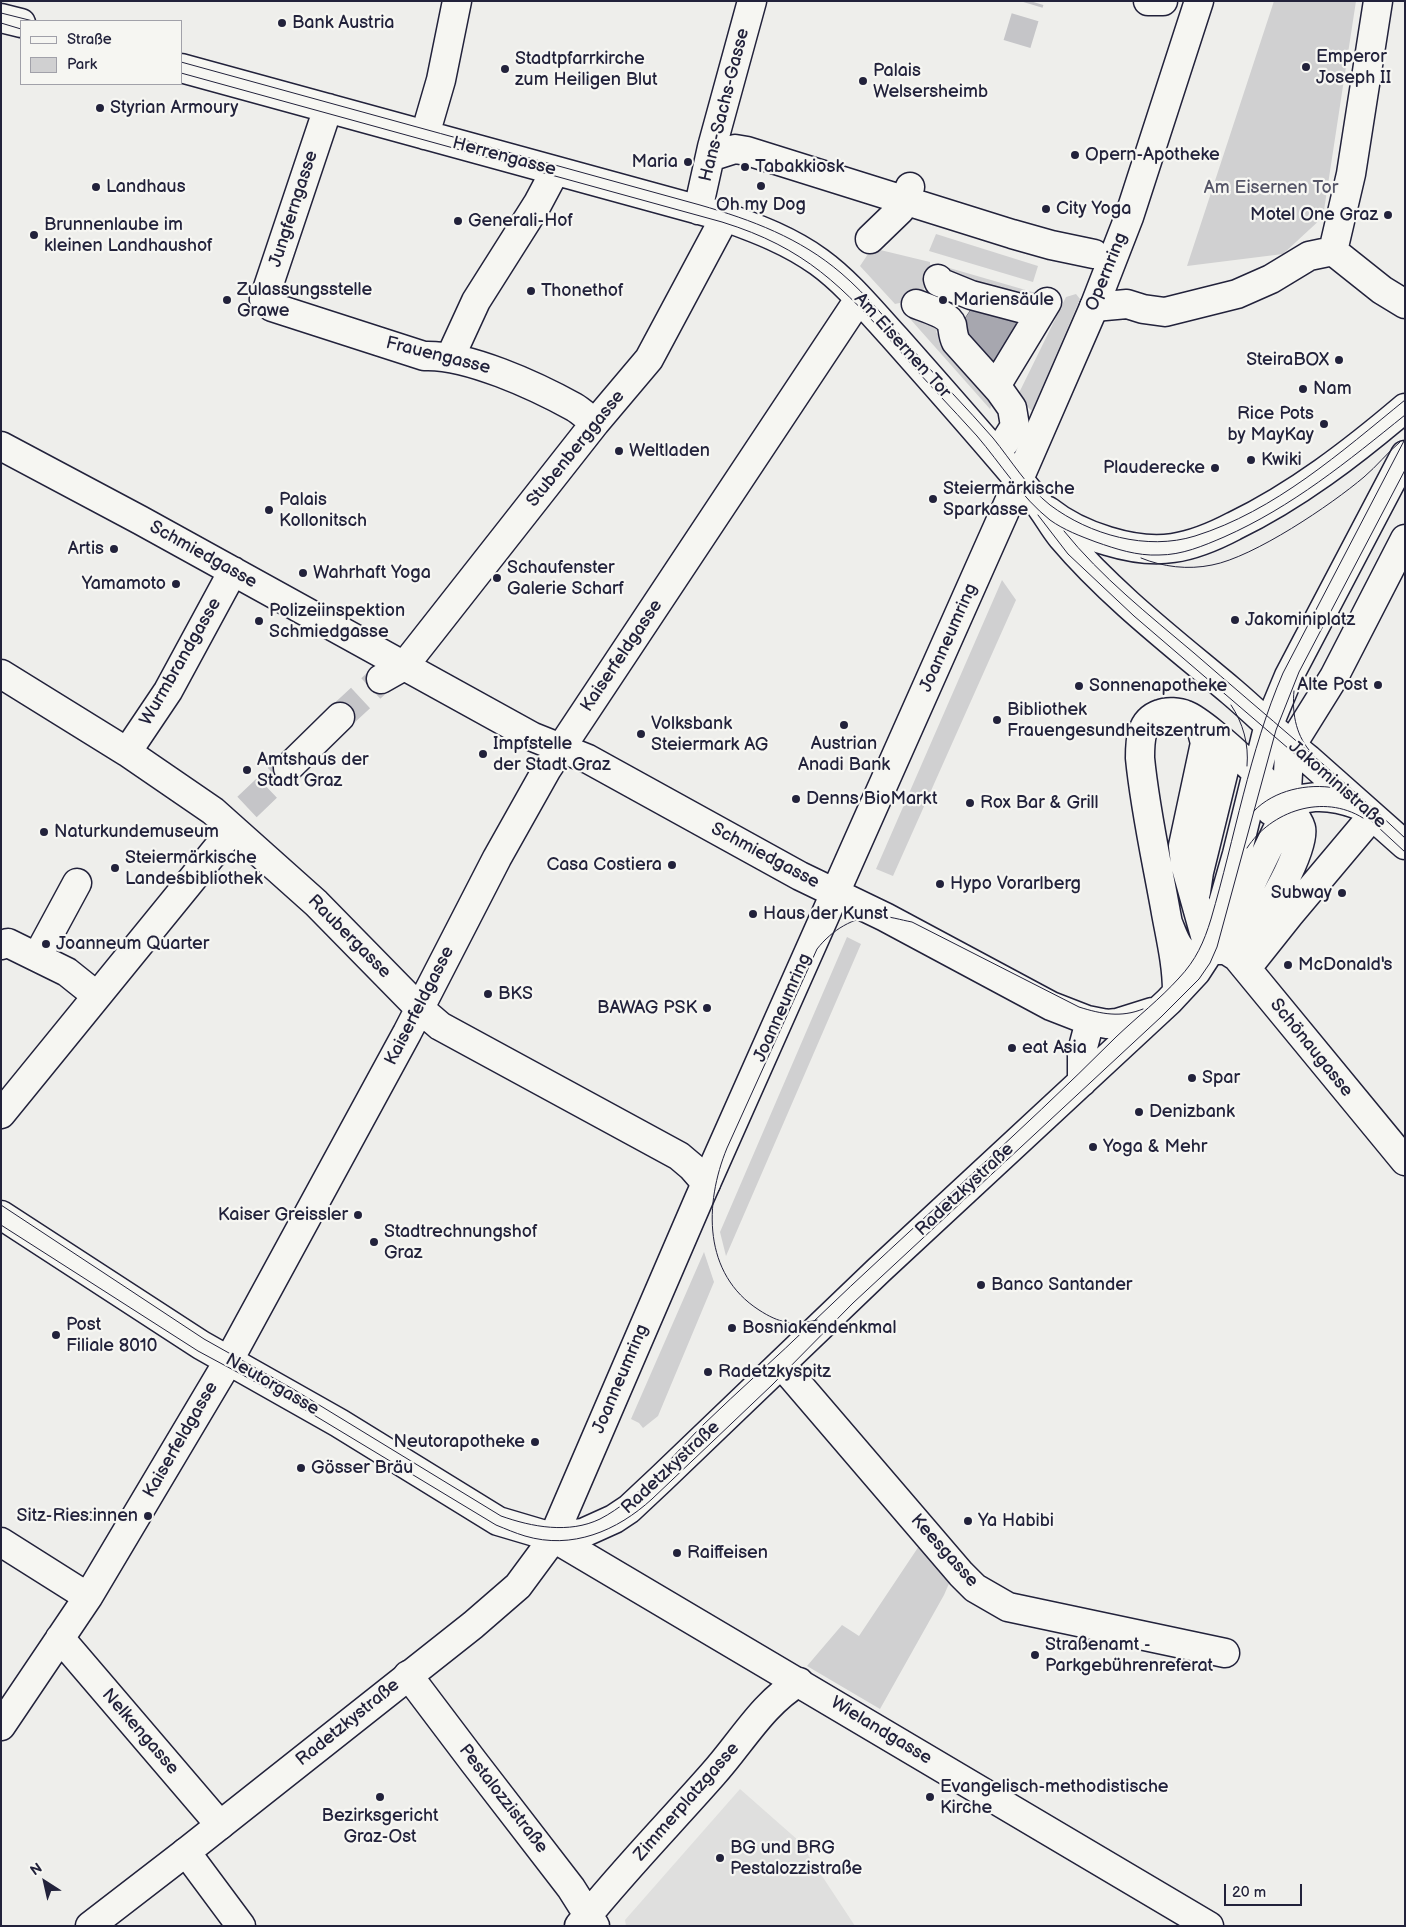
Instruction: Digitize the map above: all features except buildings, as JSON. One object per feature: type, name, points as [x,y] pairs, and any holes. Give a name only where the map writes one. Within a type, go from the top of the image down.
[{"type":"street","points":[[425,135],[440,89],[457,1]]},
{"type":"street","name":"Hans-Sachs-Gasse","points":[[698,210],[710,157],[752,1]]},
{"type":"street","points":[[1148,1],[1164,1]]},
{"type":"street","name":"Opernring","points":[[1018,480],[1094,307],[1129,217],[1200,1]]},
{"type":"street","points":[[1333,251],[1351,174],[1378,1]]},
{"type":"street","points":[[1,18],[20,23]]},
{"type":"street","name":"Herrengasse","points":[[182,68],[724,217],[788,243],[820,263]]},
{"type":"street","name":"Jungferngasse","points":[[272,306],[264,299],[328,108]]},
{"type":"street","points":[[710,157],[735,149],[908,193],[1051,245],[1094,254]]},
{"type":"street","points":[[452,358],[453,351],[476,301],[538,202],[555,171]]},
{"type":"street","points":[[870,239],[900,210],[908,193]]},
{"type":"street","name":"Stubenberggasse","points":[[393,672],[595,423],[649,360],[724,217]]},
{"type":"street","points":[[1094,307],[1127,304],[1143,309],[1165,312],[1237,294],[1271,279],[1309,256],[1333,251]]},
{"type":"street","points":[[1333,251],[1382,290],[1405,304]]},
{"type":"street","name":"Am Eisernen Tor","points":[[820,263],[859,299],[991,446],[1039,503]]},
{"type":"street","points":[[952,324],[947,319],[919,305],[939,280],[971,295],[1043,308],[996,386]]},
{"type":"street","points":[[971,295],[952,324],[952,333],[956,342],[996,386],[1012,408],[1015,426],[1013,437],[984,414]]},
{"type":"street","name":"Kaiserfeldgasse","points":[[1,1726],[88,1597],[229,1360],[407,1033],[497,858],[560,748],[859,299]]},
{"type":"street","name":"Frauengasse","points":[[272,306],[424,356],[438,355],[500,372],[575,407],[595,423]]},
{"type":"street","points":[[1039,503],[1051,514],[1074,527],[1122,545],[1149,549],[1187,545],[1251,518],[1306,485],[1405,408]]},
{"type":"street","name":"Schmiedgasse","points":[[1,446],[234,571],[393,672],[533,737],[588,759],[834,894],[885,917],[1051,1006],[1090,1021],[1107,1024],[1117,1023],[1168,1001]]},
{"type":"street","points":[[1232,950],[1241,838],[1269,724],[1289,676],[1405,455]]},
{"type":"street","name":"Joanneumring","points":[[552,1537],[706,1183],[1018,480]]},
{"type":"street","points":[[1039,503],[1057,531],[1081,558],[1140,614],[1269,724]]},
{"type":"street","points":[[1232,950],[1230,921],[1244,898],[1280,824],[1286,793],[1291,746],[1334,677],[1405,539]]},
{"type":"street","name":"Wurmbrandgasse","points":[[127,752],[168,691],[234,571]]},
{"type":"street","name":"Raubergasse","points":[[1,674],[127,752],[213,811],[316,903],[419,1008],[440,1026],[679,1156],[706,1183]]},
{"type":"street","points":[[1168,923],[1176,942],[1184,953],[1196,957],[1232,950],[1289,915],[1363,817],[1331,797],[1308,798],[1286,793],[1188,715],[1178,713],[1160,714],[1146,724],[1142,731],[1140,742],[1141,774],[1177,974],[1168,1001]]},
{"type":"street","points":[[288,768],[340,717]]},
{"type":"street","points":[[1195,721],[1202,732],[1205,743],[1183,846],[1185,864],[1196,901],[1232,950]]},
{"type":"street","name":"Jakoministraße","points":[[1269,724],[1291,746],[1308,758],[1363,817],[1397,838]]},
{"type":"street","points":[[1259,770],[1291,746]]},
{"type":"street","points":[[1196,901],[1198,872],[1226,766],[1228,747]]},
{"type":"street","points":[[1241,838],[1286,793]]},
{"type":"street","points":[[1,1114],[233,829]]},
{"type":"street","points":[[37,957],[77,883]]},
{"type":"street","points":[[1,944],[8,943],[67,972],[97,996]]},
{"type":"street","name":"Radetzkystraße","points":[[90,1926],[473,1625],[518,1586],[532,1569],[552,1537],[588,1532],[629,1509],[879,1270],[1168,1001],[1196,972],[1232,950]]},
{"type":"street","name":"Schönaugasse","points":[[1232,950],[1405,1162]]},
{"type":"street","points":[[1082,1082],[1082,1051],[1090,1021]]},
{"type":"street","name":"Neutorgasse","points":[[1,1215],[201,1345],[340,1423],[498,1521],[552,1537]]},
{"type":"street","name":"Keesgasse","points":[[781,1364],[975,1588],[1008,1607],[1225,1653]]},
{"type":"street","name":"Wielandgasse","points":[[552,1537],[1209,1926]]},
{"type":"street","points":[[1,1542],[88,1597]]},
{"type":"street","name":"Nelkengasse","points":[[60,1638],[220,1825]]},
{"type":"street","name":"Pestalozzistraße","points":[[408,1675],[571,1888],[587,1922]]},
{"type":"street","name":"Zimmerplatzgasse","points":[[587,1922],[778,1696],[799,1682]]},
{"type":"street","points":[[186,1852],[241,1926]]},
{"type":"shaded area","points":[[973,307],[1020,314],[1020,322],[997,366],[959,328]]},
{"type":"shaded area","points":[[740,1789],[799,1841],[855,1926],[626,1926],[625,1920]]},
{"type":"green space","name":"Am Eisernen Tor","points":[[1274,1],[1356,1],[1323,217],[1283,254],[1187,266]]},
{"type":"green space","points":[[936,234],[1038,266],[1033,282],[929,251]]},
{"type":"green space","points":[[872,248],[930,262],[930,279],[918,299],[895,304],[860,266]]},
{"type":"green space","points":[[939,265],[1036,293],[1038,305],[939,269]]},
{"type":"green space","points":[[1076,294],[1080,299],[1032,411],[1017,397],[1066,297]]},
{"type":"green space","points":[[917,308],[943,322],[936,332],[994,399],[990,409],[904,312]]},
{"type":"green space","points":[[1002,580],[1016,600],[893,876],[876,869]]},
{"type":"green space","points":[[847,937],[861,944],[726,1256],[720,1232]]},
{"type":"green space","points":[[704,1252],[714,1282],[658,1416],[643,1428],[639,1423],[631,1419]]},
{"type":"green space","points":[[919,1546],[951,1579],[944,1595],[880,1709],[807,1666],[842,1625],[859,1636]]},
{"type":"tunnel","points":[[1017,44],[1030,1]]},
{"type":"tunnel","points":[[340,717],[381,679]]},
{"type":"tunnel","points":[[247,807],[288,768]]},
{"type":"tram line","points":[[1,13],[29,20]]},
{"type":"tram line","points":[[1,23],[20,29]]},
{"type":"tram line","points":[[182,62],[700,205],[757,224],[792,240],[825,261],[860,291],[993,438],[1042,498],[1066,516],[1101,532],[1139,541],[1158,542],[1195,536],[1224,525],[1253,512],[1280,496],[1332,459],[1405,400]]},
{"type":"tram line","points":[[182,73],[722,222],[777,244],[821,272],[859,307],[977,436],[1020,491],[1050,520],[1066,530],[1119,549],[1151,555],[1168,555],[1208,544],[1224,537],[1273,512],[1319,482],[1405,415]]},
{"type":"tram line","points":[[1,1205],[204,1339],[293,1389],[501,1516],[538,1526],[563,1528],[588,1524],[600,1519],[642,1489],[703,1425],[1164,993],[1190,964],[1202,943],[1211,919],[1261,733],[1283,673],[1405,439]]},
{"type":"tram line","points":[[1141,558],[1158,564],[1194,567],[1212,565],[1249,552],[1312,515],[1350,488],[1400,442]]},
{"type":"tram line","points":[[1,1225],[198,1351],[289,1400],[496,1525],[525,1536],[560,1541],[593,1535],[624,1520],[652,1499],[772,1385],[853,1303],[1161,1017],[1199,979],[1210,963],[1217,947],[1276,730],[1299,672],[1405,470]]},
{"type":"tram line","points":[[1038,515],[1068,554],[1134,616],[1352,803],[1405,852]]},
{"type":"tram line","points":[[1064,531],[1078,548],[1126,595],[1327,767],[1405,838]]},
{"type":"tram line","points":[[1294,691],[1296,722],[1300,736],[1309,750]]},
{"type":"tram line","points":[[1231,705],[1239,719],[1244,734],[1247,766]]},
{"type":"tram line","points":[[1254,811],[1281,793],[1303,788],[1335,788]]},
{"type":"tram line","points":[[1247,848],[1257,835],[1270,824],[1299,810],[1331,807],[1348,811],[1363,818]]},
{"type":"tram line","points":[[817,1320],[793,1323],[773,1318],[759,1310],[741,1295],[727,1277],[718,1258],[713,1236],[712,1214],[714,1192],[727,1148],[817,949],[829,936],[851,922],[868,917],[886,917],[912,922],[1079,1007],[1111,1014],[1135,1012],[1143,1009]]},
{"type":"place","name":"Bank Austria","points":[[282,23]]},
{"type":"place","name":"Emperor Joseph II","points":[[1306,67]]},
{"type":"place","name":"Stadtpfarrkirche zum Heiligen Blut","points":[[505,69]]},
{"type":"place","name":"Palais Welsersheimb","points":[[863,81]]},
{"type":"place","name":"Styrian Armoury","points":[[100,108]]},
{"type":"place","name":"Opern-Apotheke","points":[[1075,155]]},
{"type":"place","name":"Maria","points":[[688,162]]},
{"type":"place","name":"Tabakkiosk","points":[[745,167]]},
{"type":"place","name":"Oh my Dog","points":[[761,186]]},
{"type":"place","name":"Landhaus","points":[[96,187]]},
{"type":"place","name":"City Yoga","points":[[1046,209]]},
{"type":"place","name":"Motel One Graz","points":[[1388,215]]},
{"type":"place","name":"Generali-Hof","points":[[458,221]]},
{"type":"place","name":"Brunnenlaube im kleinen Landhaushof","points":[[34,235]]},
{"type":"place","name":"Thonethof","points":[[531,291]]},
{"type":"place","name":"Zulassungsstelle Grawe","points":[[227,300]]},
{"type":"place","name":"Mariensäule","points":[[943,300]]},
{"type":"place","name":"SteiraBOX","points":[[1339,360]]},
{"type":"place","name":"Nam","points":[[1303,389]]},
{"type":"place","name":"Rice Pots by MayKay","points":[[1324,424]]},
{"type":"place","name":"Weltladen","points":[[619,451]]},
{"type":"place","name":"Kwiki","points":[[1251,460]]},
{"type":"place","name":"Plauderecke","points":[[1215,468]]},
{"type":"place","name":"Steiermärkische Sparkasse","points":[[933,499]]},
{"type":"place","name":"Palais Kollonitsch","points":[[269,510]]},
{"type":"place","name":"Artis","points":[[114,549]]},
{"type":"place","name":"Wahrhaft Yoga","points":[[303,573]]},
{"type":"place","name":"Schaufenster Galerie Scharf","points":[[497,578]]},
{"type":"place","name":"Yamamoto","points":[[176,584]]},
{"type":"place","name":"Jakominiplatz","points":[[1235,620]]},
{"type":"place","name":"Polizeiinspektion Schmiedgasse","points":[[259,621]]},
{"type":"place","name":"Alte Post","points":[[1378,685]]},
{"type":"place","name":"Sonnenapotheke","points":[[1079,686]]},
{"type":"place","name":"Bibliothek Frauengesundheitszentrum","points":[[997,720]]},
{"type":"place","name":"Austrian Anadi Bank","points":[[844,725]]},
{"type":"place","name":"Volksbank Steiermark AG","points":[[641,734]]},
{"type":"place","name":"Impfstelle der Stadt Graz","points":[[483,754]]},
{"type":"place","name":"Amtshaus der Stadt Graz","points":[[247,770]]},
{"type":"place","name":"Denns BioMarkt","points":[[796,799]]},
{"type":"place","name":"Rox Bar & Grill","points":[[970,803]]},
{"type":"place","name":"Naturkundemuseum","points":[[44,832]]},
{"type":"place","name":"Casa Costiera","points":[[672,865]]},
{"type":"place","name":"Steiermärkische Landesbibliothek","points":[[115,868]]},
{"type":"place","name":"Hypo Vorarlberg","points":[[940,884]]},
{"type":"place","name":"Subway","points":[[1342,893]]},
{"type":"place","name":"Haus der Kunst","points":[[753,914]]},
{"type":"place","name":"Joanneum Quarter","points":[[46,944]]},
{"type":"place","name":"McDonald's","points":[[1288,965]]},
{"type":"place","name":"BKS","points":[[488,994]]},
{"type":"place","name":"BAWAG PSK","points":[[707,1008]]},
{"type":"place","name":"eat Asia","points":[[1012,1048]]},
{"type":"place","name":"Spar","points":[[1192,1078]]},
{"type":"place","name":"Denizbank","points":[[1139,1112]]},
{"type":"place","name":"Yoga & Mehr","points":[[1093,1147]]},
{"type":"place","name":"Kaiser Greissler","points":[[358,1215]]},
{"type":"place","name":"Stadtrechnungshof Graz","points":[[374,1242]]},
{"type":"place","name":"Banco Santander","points":[[981,1285]]},
{"type":"place","name":"Bosniakendenkmal","points":[[732,1328]]},
{"type":"place","name":"Post Filiale 8010","points":[[56,1335]]},
{"type":"place","name":"Radetzkyspitz","points":[[708,1372]]},
{"type":"place","name":"Neutorapotheke","points":[[535,1442]]},
{"type":"place","name":"Gösser Bräu","points":[[301,1468]]},
{"type":"place","name":"Sitz-Ries:innen","points":[[148,1516]]},
{"type":"place","name":"Ya Habibi","points":[[968,1521]]},
{"type":"place","name":"Raiffeisen","points":[[677,1553]]},
{"type":"place","name":"Straßenamt - Parkgebührenreferat","points":[[1035,1655]]},
{"type":"place","name":"Bezirksgericht Graz-Ost","points":[[380,1797]]},
{"type":"place","name":"Evangelisch-methodistische Kirche","points":[[930,1797]]},
{"type":"place","name":"BG und BRG Pestalozzistraße","points":[[720,1858]]}]
